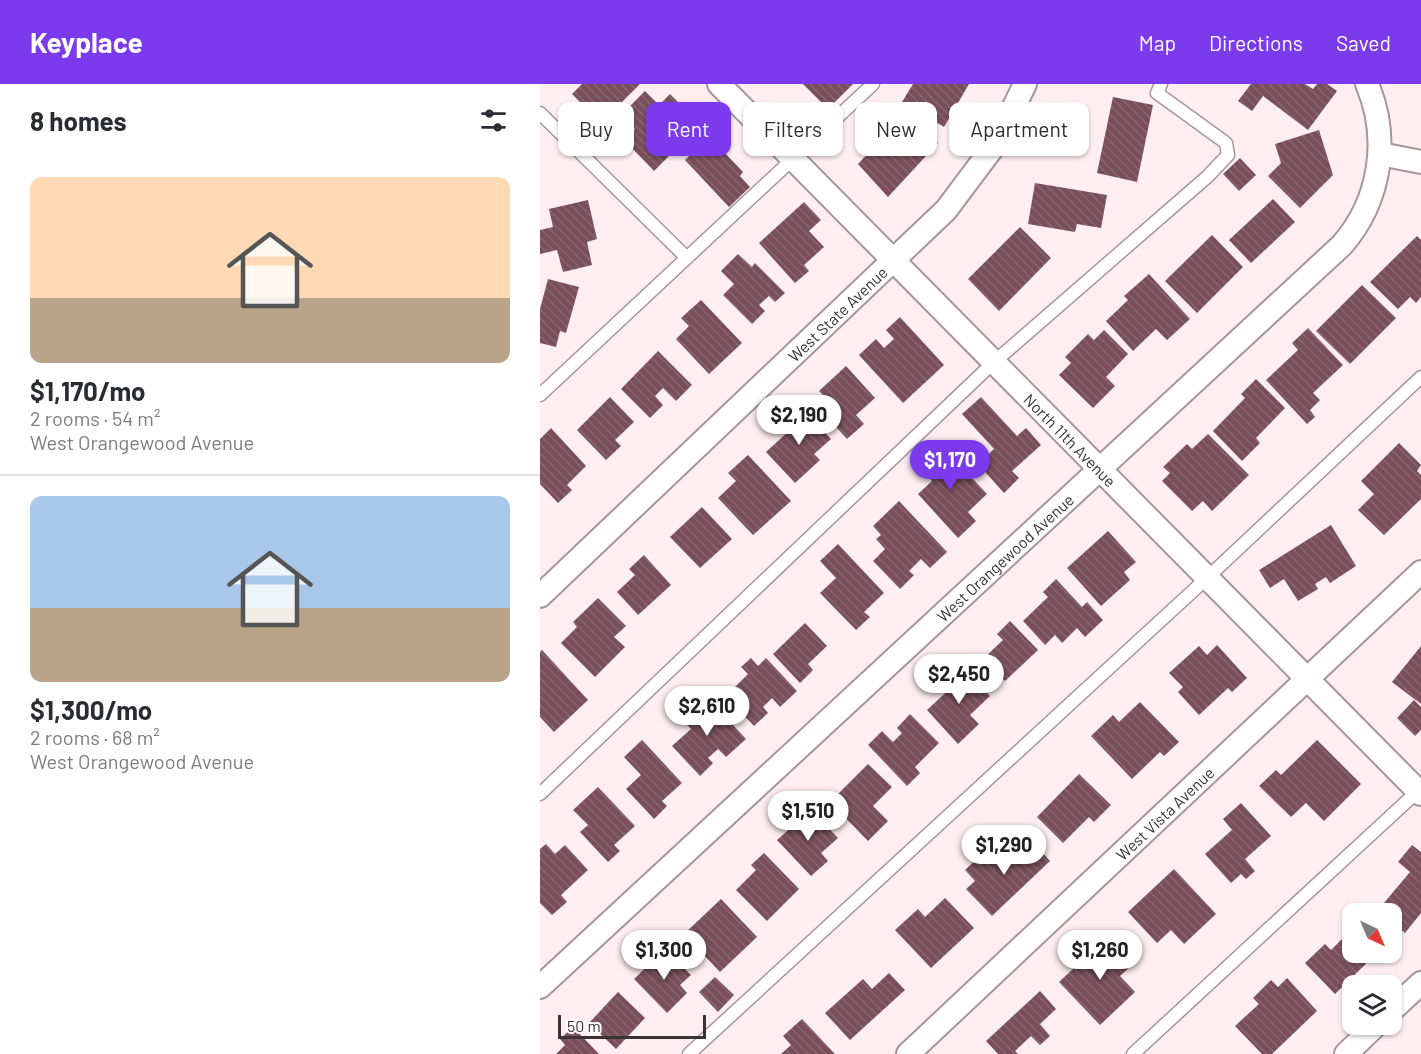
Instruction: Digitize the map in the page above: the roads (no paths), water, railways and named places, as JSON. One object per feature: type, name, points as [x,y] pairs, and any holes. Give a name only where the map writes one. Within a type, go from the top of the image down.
[{"type":"street","name":"North 11th Avenue","points":[[719,84],[1419,793]]},
{"type":"street","name":"West State Avenue","points":[[1016,102],[1025,84]]},
{"type":"street","name":"West Orangewood Avenue","points":[[540,987],[1342,245],[1363,215],[1376,176],[1380,154],[1377,116],[1367,84]]},
{"type":"street","points":[[1380,154],[1421,162]]},
{"type":"street","name":"West State Avenue","points":[[540,596],[946,210],[979,169],[986,156]]},
{"type":"street","name":"West Vista Avenue","points":[[908,1054],[1307,678],[1418,580]]},
{"type":"street","points":[[1402,1001],[1421,983]]},
{"type":"street","points":[[1346,1054],[1366,1035]]},
{"type":"lane","points":[[540,395],[686,256],[873,84]]},
{"type":"lane","points":[[540,794],[993,363],[1208,177],[1228,155],[1226,143],[1157,93],[1161,84]]},
{"type":"lane","points":[[540,113],[686,256]]},
{"type":"lane","points":[[690,1054],[1207,578],[1421,377]]},
{"type":"lane","points":[[1133,1054],[1419,793]]}]
